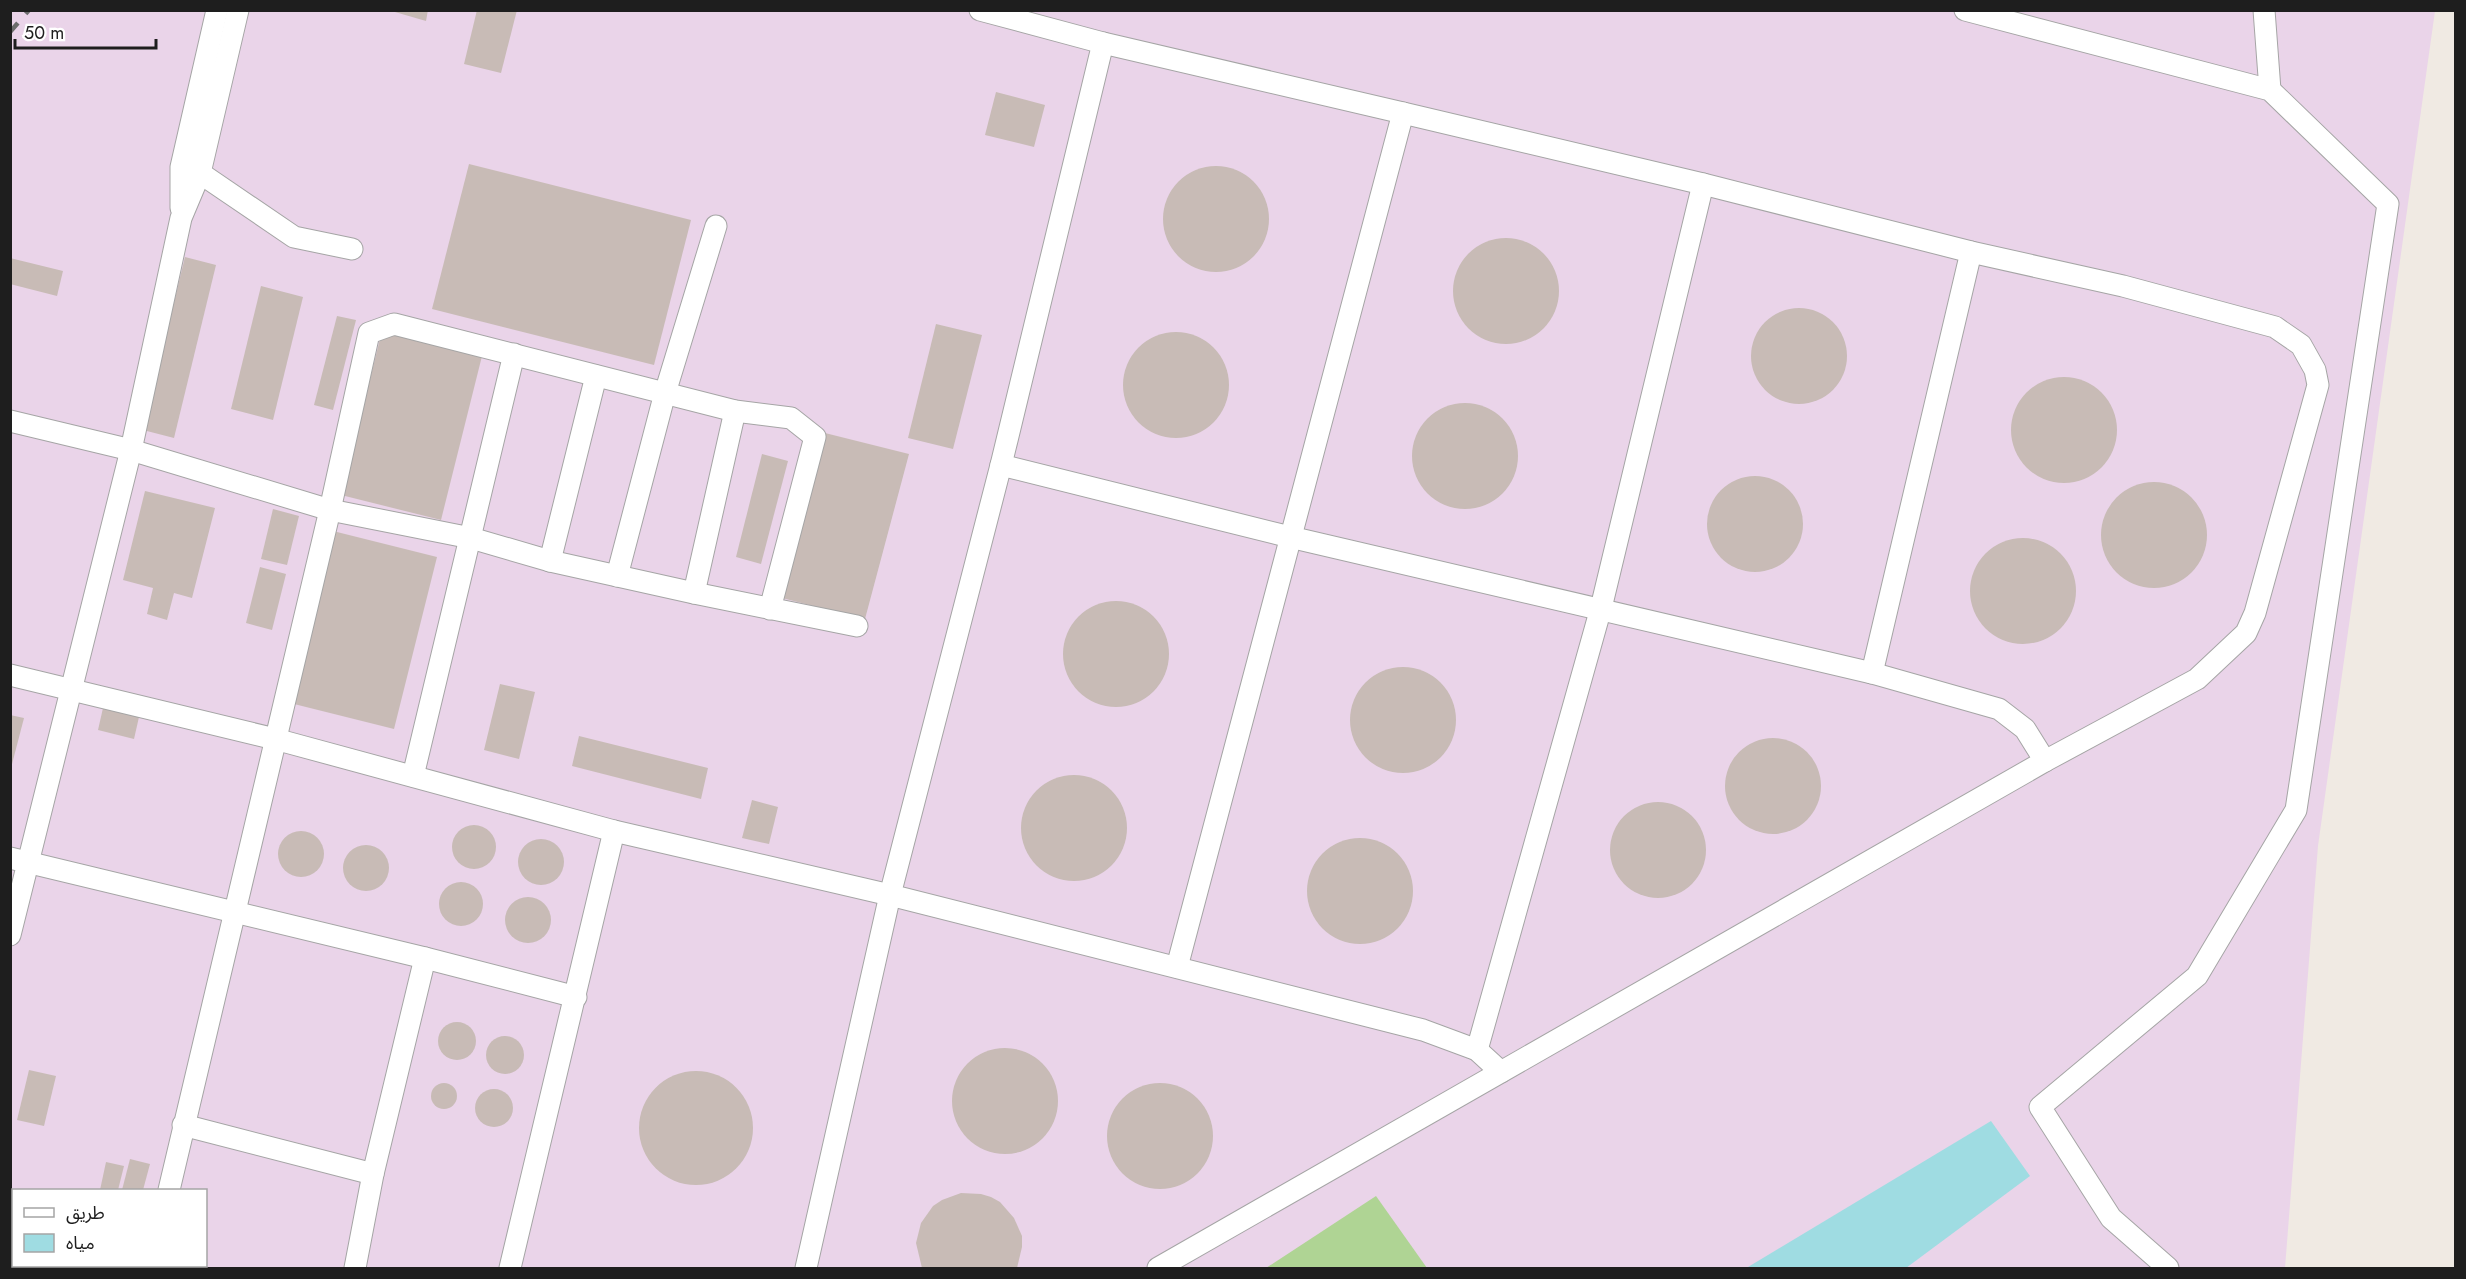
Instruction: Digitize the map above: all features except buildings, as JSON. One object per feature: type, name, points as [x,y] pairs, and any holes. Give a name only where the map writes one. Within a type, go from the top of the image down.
[{"type":"lane","points":[[10,935],[20,860],[70,689],[131,450],[181,218],[217,10]]},
{"type":"lane","points":[[190,170],[238,10]]},
{"type":"lane","points":[[980,10],[1103,43],[1703,184],[1971,252],[2123,286],[2275,327],[2301,345],[2313,364],[2318,385],[2255,613],[2246,633],[2197,679],[2045,761],[1158,1269]]},
{"type":"lane","points":[[1965,10],[2270,90],[2388,204],[2296,810],[2197,976],[2040,1107],[2111,1218],[2168,1269]]},
{"type":"lane","points":[[2264,10],[2270,90]]},
{"type":"lane","points":[[806,1269],[890,896],[1001,465],[1103,43]]},
{"type":"lane","points":[[1176,968],[1403,113]]},
{"type":"lane","points":[[190,170],[294,237],[352,249]]},
{"type":"lane","points":[[1477,1050],[1601,608],[1703,184]]},
{"type":"lane","points":[[617,576],[665,393],[716,226]]},
{"type":"lane","points":[[1872,673],[1971,252]]},
{"type":"lane","points":[[169,1189],[330,510],[369,333],[394,324],[735,411],[791,418],[815,437],[770,609]]},
{"type":"lane","points":[[413,776],[514,354]]},
{"type":"lane","points":[[550,561],[596,376]]},
{"type":"lane","points":[[694,593],[735,411]]},
{"type":"lane","points":[[10,421],[131,450],[330,510],[471,538],[550,561],[857,626]]},
{"type":"lane","points":[[1001,465],[1290,537],[1872,673],[1999,709],[2025,729],[2045,761]]},
{"type":"lane","points":[[10,675],[275,739],[614,831],[890,896],[1423,1030],[1477,1050],[1501,1072]]},
{"type":"lane","points":[[510,1269],[614,831]]},
{"type":"lane","points":[[20,860],[576,997]]},
{"type":"lane","points":[[355,1269],[373,1174],[425,958]]},
{"type":"lane","points":[[183,1125],[373,1174]]},
{"type":"shaded area","points":[[10,11],[2435,11],[2318,846],[2285,1268],[11,1268]]},
{"type":"green space","points":[[1376,1196],[1427,1268],[1266,1268]]},
{"type":"water","points":[[1991,1121],[2030,1176],[1906,1268],[1748,1267]]},
{"type":"railway","points":[[10,32],[29,10]]}]
